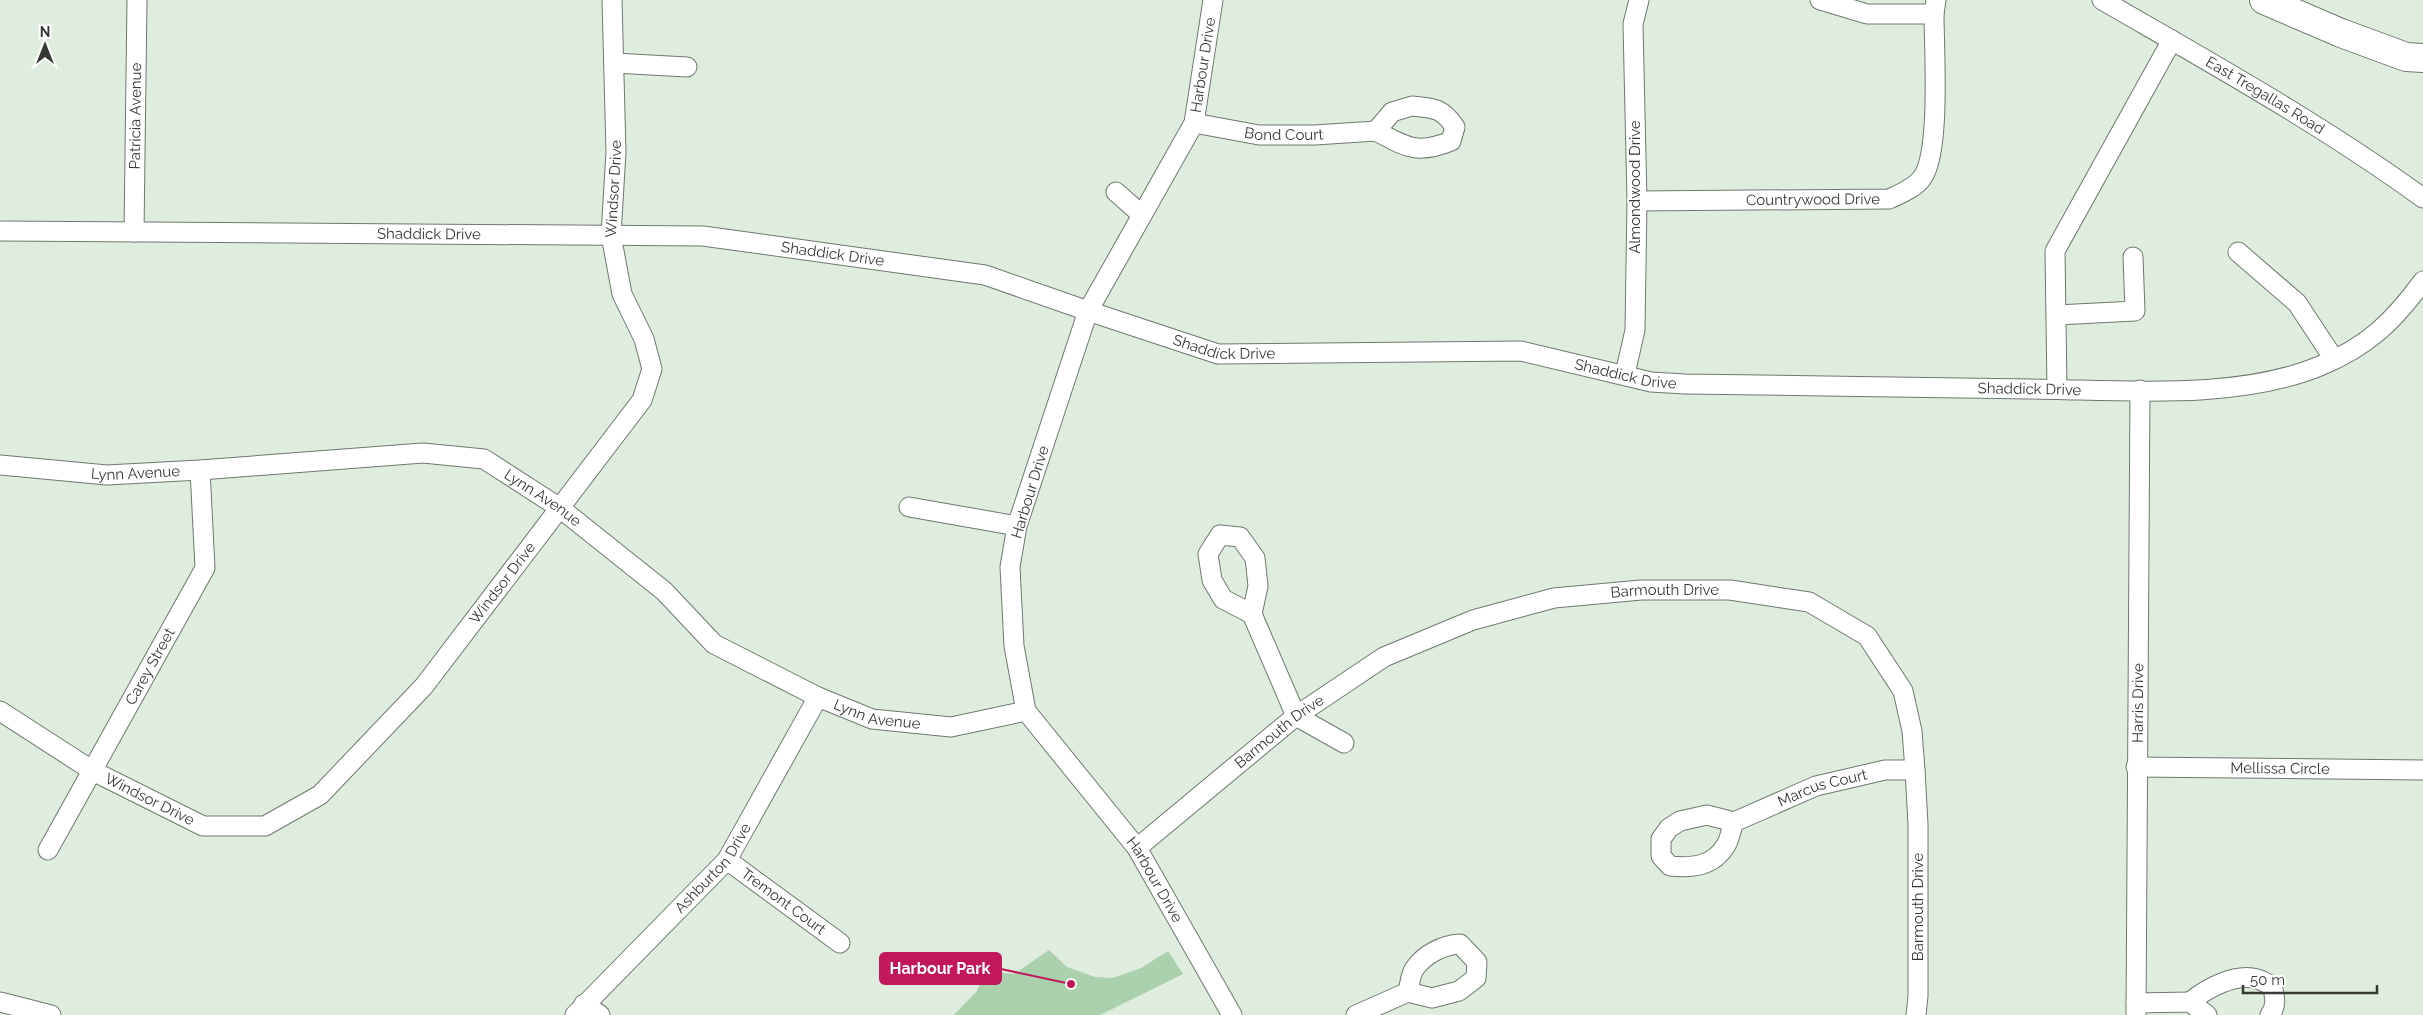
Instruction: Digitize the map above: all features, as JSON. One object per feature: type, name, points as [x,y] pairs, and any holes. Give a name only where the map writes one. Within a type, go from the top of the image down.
[{"type":"highway","points":[[2264,0],[2341,33],[2406,57],[2423,58]]},
{"type":"street","name":"Patricia Avenue","points":[[134,232],[137,0]]},
{"type":"street","name":"Windsor Drive","points":[[0,712],[93,771],[203,826],[265,826],[320,795],[424,686],[642,400],[652,369],[644,339],[622,294],[611,235],[616,152],[612,0]]},
{"type":"street","name":"Harbour Drive","points":[[1213,0],[1194,122],[1088,312],[1017,526],[1010,567],[1013,636],[1026,711],[1137,848],[1232,1015]]},
{"type":"street","name":"Almondwood Drive","points":[[1625,374],[1635,330],[1637,201],[1633,24],[1639,0]]},
{"type":"street","points":[[1820,0],[1841,8],[1867,14],[1935,7]]},
{"type":"street","name":"East Tregallas Road","points":[[2102,0],[2372,161],[2423,198]]},
{"type":"street","name":"Countrywood Drive","points":[[1637,201],[1889,199],[1906,191],[1922,179],[1930,161],[1934,135],[1935,7]]},
{"type":"street","points":[[2057,389],[2055,251],[2172,40]]},
{"type":"street","points":[[614,63],[686,67]]},
{"type":"street","name":"Bond Court","points":[[1194,122],[1259,135],[1315,135],[1376,130]]},
{"type":"street","points":[[1116,192],[1142,215]]},
{"type":"street","name":"Shaddick Drive","points":[[0,231],[703,236],[985,275],[1088,312],[1218,354],[1521,351],[1625,374],[1651,382],[1685,384],[2140,390],[2225,388],[2273,380],[2320,366],[2366,342],[2400,312],[2423,281]]},
{"type":"street","points":[[2238,252],[2297,303],[2334,359]]},
{"type":"street","points":[[2057,315],[2135,311],[2133,257]]},
{"type":"street","name":"Harris Drive","points":[[2136,1009],[2136,767],[2140,390]]},
{"type":"street","name":"Lynn Avenue","points":[[0,465],[107,475],[423,453],[484,459],[560,508],[664,591],[714,644],[818,697],[872,719],[951,727],[1026,711]]},
{"type":"street","name":"Carey Street","points":[[48,850],[205,568],[200,470]]},
{"type":"street","points":[[909,507],[1017,526]]},
{"type":"street","name":"Barmouth Drive","points":[[1137,848],[1296,716],[1384,657],[1473,620],[1554,598],[1641,590],[1730,590],[1808,602],[1867,636],[1903,690],[1912,731],[1918,833],[1918,996],[1916,1015]]},
{"type":"street","points":[[1252,614],[1296,716],[1344,744]]},
{"type":"street","name":"Ashburton Drive","points":[[580,1009],[727,860],[818,697]]},
{"type":"street","name":"Mellissa Circle","points":[[2136,767],[2423,770]]},
{"type":"street","name":"Marcus Court","points":[[1734,822],[1816,786],[1884,770],[1915,770]]},
{"type":"street","name":"Tremont Court","points":[[727,860],[840,942]]},
{"type":"street","points":[[2136,1009],[2190,1002],[2226,980],[2257,978],[2272,986],[2275,996],[2274,1011],[2270,1015]]},
{"type":"street","points":[[1356,1015],[1408,992]]},
{"type":"street","points":[[0,1002],[51,1015]]},
{"type":"street","points":[[2190,1002],[2207,1015]]},
{"type":"street","points":[[580,1009],[600,1015]]},
{"type":"green space","points":[[1049,950],[1067,967],[1095,977],[1113,978],[1141,968],[1168,951],[1183,974],[1100,1015],[954,1015],[977,991],[986,971],[1014,974]]},
{"type":"place","name":"Harbour Park","points":[[1071,984]]}]
